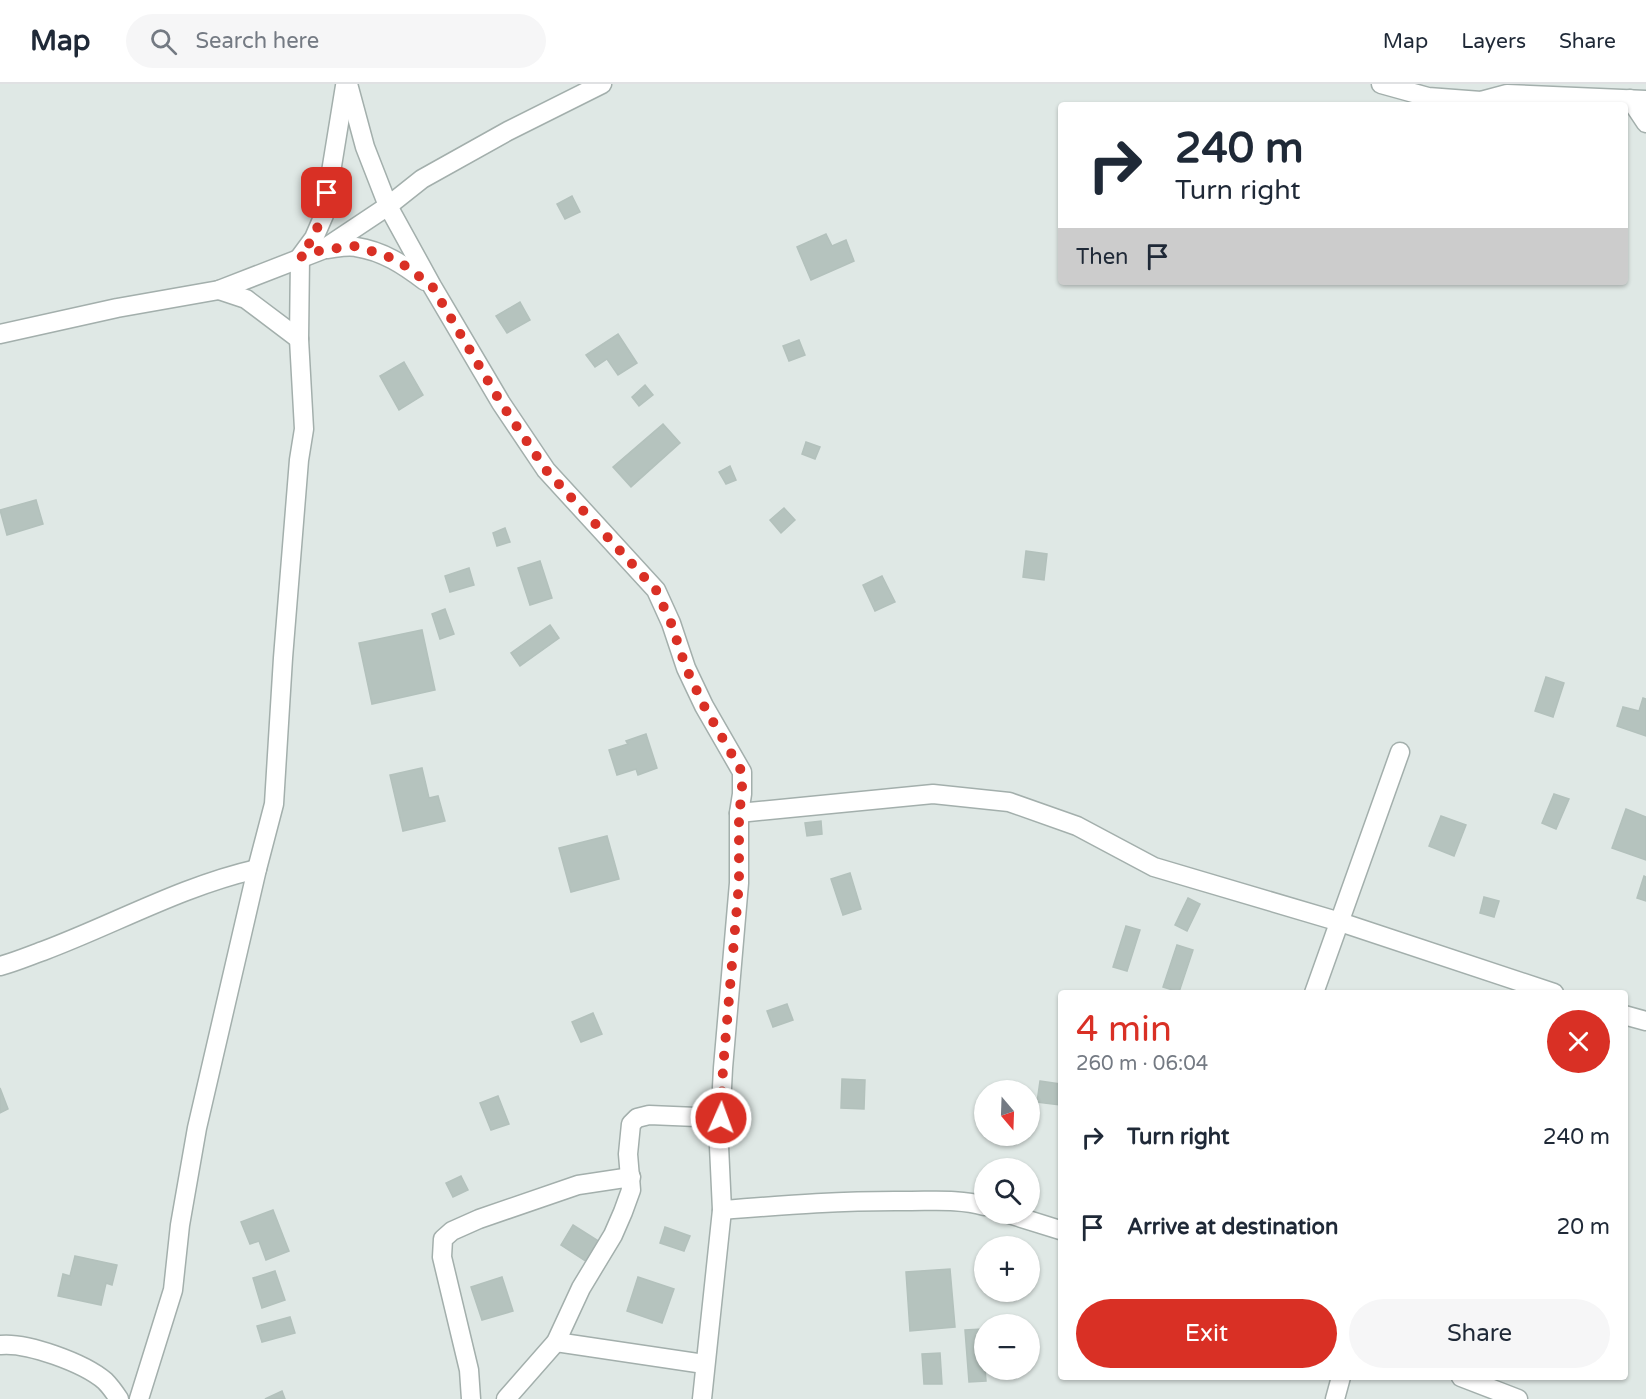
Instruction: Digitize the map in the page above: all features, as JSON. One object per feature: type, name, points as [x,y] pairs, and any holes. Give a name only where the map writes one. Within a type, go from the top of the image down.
[{"type":"street","points":[[347,84],[365,147],[387,206],[432,286],[501,403],[546,470],[656,590],[671,623],[686,668],[704,706],[742,772],[739,813],[739,883],[723,1068],[719,1146],[722,1210],[702,1399]]},
{"type":"street","points":[[139,1399],[173,1290],[180,1225],[197,1128],[256,869],[274,804],[283,658],[299,460],[304,429],[299,339],[300,257],[314,238],[324,215],[347,84]]},
{"type":"street","points":[[322,250],[422,179],[508,131],[602,84]]},
{"type":"street","points":[[1381,84],[1428,97],[1481,101],[1515,89],[1638,100],[1646,123]]},
{"type":"street","points":[[0,334],[117,308],[219,290],[300,257],[322,250],[354,246],[385,255],[404,265],[432,286]]},
{"type":"street","points":[[219,290],[246,299],[299,339]]},
{"type":"street","points":[[1315,990],[1400,752]]},
{"type":"street","points":[[739,813],[933,794],[1009,802],[1077,826],[1154,867],[1340,922],[1545,990]]},
{"type":"street","points":[[0,966],[68,941],[171,897],[256,869]]},
{"type":"street","points":[[1628,1016],[1646,1021]]},
{"type":"street","points":[[506,1399],[556,1342],[581,1288],[613,1235],[631,1190],[628,1154],[631,1124],[638,1118],[649,1115],[721,1118]]},
{"type":"street","points":[[471,1399],[469,1370],[442,1257],[443,1239],[452,1231],[479,1219],[578,1185],[631,1177]]},
{"type":"street","points":[[722,1210],[860,1200],[974,1203]]},
{"type":"street","points":[[1040,1224],[1058,1229]]},
{"type":"street","points":[[556,1342],[704,1364]]},
{"type":"street","points":[[0,1345],[13,1344],[42,1351],[80,1366],[104,1381],[120,1399]]},
{"type":"street","points":[[1335,1399],[1340,1380]]},
{"type":"street","points":[[1469,1380],[1518,1399]]},
{"type":"building","points":[[572,196],[580,212],[565,219],[557,204]]},
{"type":"building","points":[[826,234],[832,246],[846,240],[854,261],[811,280],[797,247]]},
{"type":"building","points":[[520,302],[530,320],[507,333],[496,316]]},
{"type":"building","points":[[618,334],[637,363],[618,375],[607,359],[595,367],[586,355]]},
{"type":"building","points":[[799,340],[805,355],[789,361],[783,346]]},
{"type":"building","points":[[404,362],[423,395],[399,410],[380,376]]},
{"type":"building","points":[[645,385],[653,395],[639,406],[632,397]]},
{"type":"building","points":[[663,424],[680,443],[631,487],[613,467]]},
{"type":"building","points":[[806,442],[820,447],[815,459],[802,454]]},
{"type":"building","points":[[730,466],[736,480],[726,484],[719,472]]},
{"type":"building","points":[[36,500],[43,524],[7,535],[0,510]]},
{"type":"building","points":[[784,508],[795,520],[781,533],[770,520]]},
{"type":"building","points":[[505,528],[510,542],[497,546],[493,533]]},
{"type":"building","points":[[1026,551],[1047,554],[1044,580],[1023,577]]},
{"type":"building","points":[[540,561],[552,598],[530,605],[518,568]]},
{"type":"building","points":[[469,568],[474,585],[450,592],[445,576]]},
{"type":"building","points":[[882,576],[895,602],[875,611],[863,585]]},
{"type":"building","points":[[445,609],[454,634],[440,639],[432,614]]},
{"type":"building","points":[[550,625],[559,638],[520,666],[511,653]]},
{"type":"building","points":[[422,630],[435,690],[372,704],[359,643]]},
{"type":"building","points":[[1546,677],[1564,683],[1553,717],[1535,711]]},
{"type":"building","points":[[1643,698],[1646,699],[1646,736],[1617,726],[1623,707],[1639,711]]},
{"type":"building","points":[[646,734],[657,768],[638,775],[636,769],[617,775],[609,750],[628,744],[626,741]]},
{"type":"building","points":[[422,768],[429,798],[438,796],[445,821],[403,831],[390,775]]},
{"type":"building","points":[[1554,794],[1569,799],[1556,829],[1542,823]]},
{"type":"building","points":[[1626,809],[1646,817],[1646,860],[1612,848]]},
{"type":"building","points":[[1441,816],[1466,825],[1454,856],[1429,846]]},
{"type":"building","points":[[821,821],[822,834],[807,836],[805,823]]},
{"type":"building","points":[[607,836],[619,879],[571,892],[559,848]]},
{"type":"building","points":[[850,873],[861,909],[843,915],[831,879]]},
{"type":"building","points":[[1644,876],[1646,877],[1646,901],[1637,898]]},
{"type":"building","points":[[1484,897],[1499,901],[1494,917],[1480,913]]},
{"type":"building","points":[[1188,898],[1200,904],[1187,931],[1175,925]]},
{"type":"building","points":[[1126,926],[1140,930],[1127,971],[1113,967]]},
{"type":"building","points":[[1177,945],[1193,950],[1180,990],[1163,987]]},
{"type":"building","points":[[787,1004],[793,1020],[773,1027],[767,1011]]},
{"type":"building","points":[[593,1013],[602,1034],[581,1042],[572,1022]]},
{"type":"building","points":[[842,1079],[865,1080],[864,1109],[841,1108]]},
{"type":"building","points":[[1040,1081],[1058,1084],[1058,1105],[1040,1102]]},
{"type":"building","points":[[0,1088],[8,1109],[0,1113]]},
{"type":"building","points":[[498,1096],[509,1124],[491,1130],[480,1103]]},
{"type":"building","points":[[461,1176],[468,1190],[453,1197],[446,1183]]},
{"type":"building","points":[[273,1210],[289,1251],[266,1260],[259,1241],[250,1244],[241,1222]]},
{"type":"building","points":[[573,1225],[600,1242],[587,1262],[561,1245]]},
{"type":"building","points":[[665,1227],[690,1236],[684,1251],[660,1243]]},
{"type":"building","points":[[75,1256],[117,1265],[112,1285],[106,1283],[101,1305],[58,1296],[63,1274],[70,1276]]},
{"type":"building","points":[[950,1269],[955,1327],[910,1331],[906,1272]]},
{"type":"building","points":[[275,1271],[285,1300],[262,1308],[253,1278]]},
{"type":"building","points":[[502,1277],[513,1311],[482,1320],[471,1287]]},
{"type":"building","points":[[638,1277],[674,1289],[662,1323],[627,1311]]},
{"type":"building","points":[[290,1317],[295,1333],[262,1342],[257,1326]]},
{"type":"building","points":[[974,1329],[974,1380],[986,1381],[969,1382],[965,1330]]},
{"type":"building","points":[[940,1353],[942,1384],[924,1384],[922,1354]]},
{"type":"building","points":[[282,1391],[285,1399],[265,1399]]},
{"type":"route","points":[[327,193],[324,215],[314,238],[300,257],[322,250],[354,246],[385,255],[404,265],[432,286],[501,403],[546,470],[656,590],[671,623],[686,668],[704,706],[742,772],[739,813],[739,883],[723,1068],[721,1118]]}]
